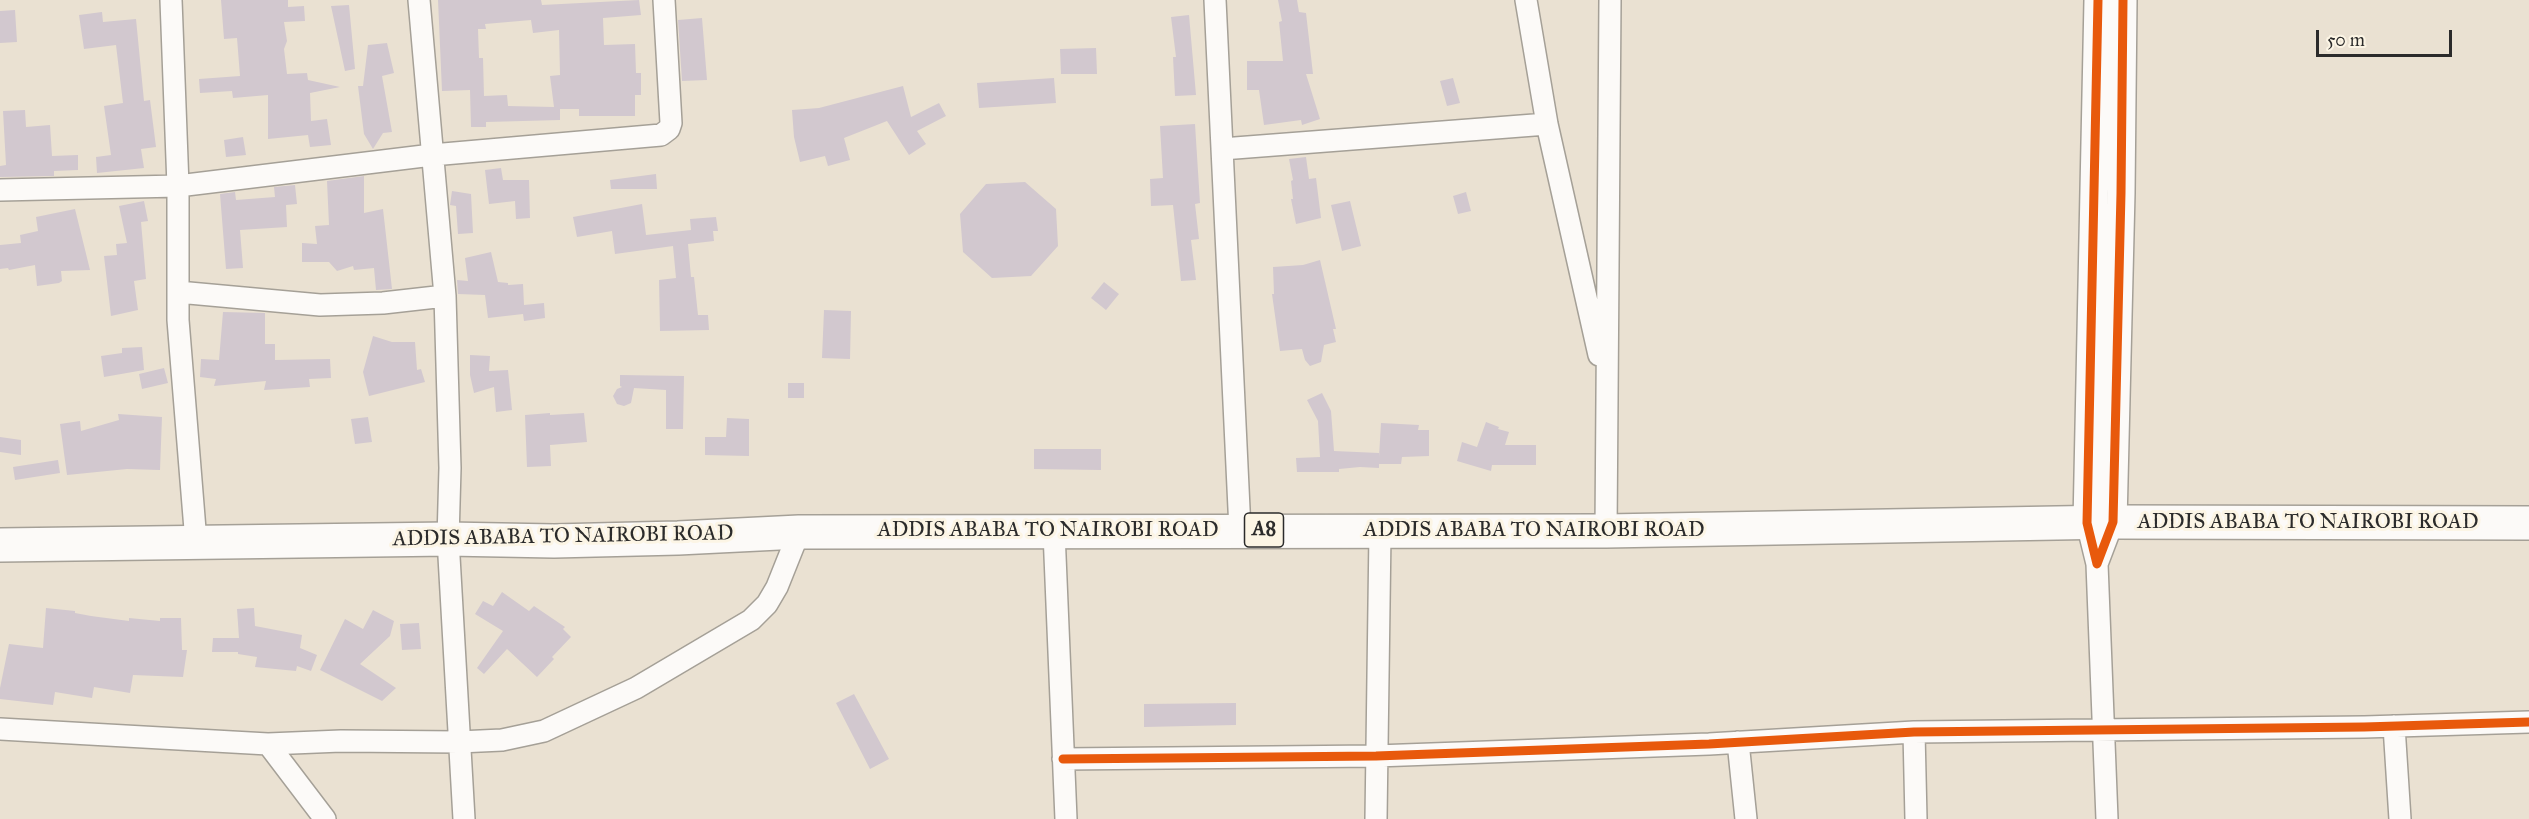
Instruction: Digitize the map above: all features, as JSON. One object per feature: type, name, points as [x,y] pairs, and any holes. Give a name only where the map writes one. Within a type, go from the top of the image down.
[{"type":"highway","name":"ADDIS ABABA TO NAIROBI ROAD","points":[[0,545],[448,539],[599,540],[799,532],[1240,530],[1380,533],[2100,523],[2529,523]]},
{"type":"street","points":[[171,0],[178,186],[178,320],[196,542]]},
{"type":"street","points":[[419,0],[445,296],[450,468],[448,539],[464,819]]},
{"type":"street","points":[[0,190],[178,186],[432,155],[665,133],[671,123],[664,0]]},
{"type":"street","points":[[1215,0],[1240,530]]},
{"type":"street","points":[[1526,0],[1547,124],[1607,390]]},
{"type":"street","points":[[1606,531],[1610,0]]},
{"type":"street","points":[[2098,0],[2100,523]]},
{"type":"street","points":[[2107,819],[2097,564],[2121,193],[2123,0]]},
{"type":"street","points":[[1222,149],[1547,124]]},
{"type":"street","points":[[178,292],[320,305],[383,303],[445,296]]},
{"type":"street","points":[[0,729],[268,744],[502,740],[544,731],[636,688],[751,620],[767,604],[777,587],[799,532]]},
{"type":"street","points":[[1054,532],[1066,819]]},
{"type":"street","points":[[1376,819],[1380,533]]},
{"type":"street","points":[[1063,759],[1376,756],[1738,742],[1914,732],[2394,726],[2529,722]]},
{"type":"street","points":[[2394,726],[2400,819]]},
{"type":"street","points":[[1914,732],[1916,819]]},
{"type":"street","points":[[1738,742],[1746,819]]},
{"type":"street","points":[[268,744],[325,819]]},
{"type":"building","points":[[221,0],[288,0],[288,7],[304,6],[305,21],[284,22],[287,41],[284,49],[287,74],[307,73],[308,80],[340,87],[310,93],[311,121],[327,119],[331,145],[310,147],[308,135],[268,139],[268,95],[233,98],[232,91],[200,93],[199,79],[240,76],[237,38],[224,39]]},
{"type":"building","points":[[438,0],[541,0],[542,5],[639,0],[641,15],[603,18],[604,45],[635,44],[636,73],[641,73],[641,95],[635,95],[635,116],[579,116],[579,109],[560,109],[560,120],[486,122],[486,127],[471,127],[470,90],[442,91]],"holes":[[[531,20],[533,33],[559,30],[560,75],[550,76],[554,107],[508,106],[507,95],[484,96],[483,58],[479,58],[478,29],[486,29],[485,24]]]},
{"type":"building","points":[[1278,0],[1297,0],[1299,12],[1306,13],[1313,74],[1306,74],[1320,119],[1302,125],[1301,120],[1264,125],[1259,90],[1247,90],[1247,61],[1283,61],[1279,22],[1282,21]]},
{"type":"building","points":[[349,5],[355,69],[345,71],[331,6]]},
{"type":"building","points":[[15,10],[17,42],[0,43],[0,11]]},
{"type":"building","points":[[102,12],[103,22],[136,19],[144,101],[150,100],[156,147],[141,149],[144,168],[97,173],[96,157],[111,155],[104,106],[123,103],[116,45],[84,49],[79,15]]},
{"type":"building","points":[[1189,15],[1196,95],[1175,96],[1173,57],[1176,57],[1171,17]]},
{"type":"building","points":[[702,18],[707,80],[682,81],[678,20]]},
{"type":"building","points":[[387,43],[394,73],[382,76],[392,132],[383,133],[373,149],[364,134],[358,86],[363,86],[368,45]]},
{"type":"building","points":[[1096,48],[1097,74],[1061,74],[1060,49]]},
{"type":"building","points":[[1054,78],[1056,103],[979,108],[977,83]]},
{"type":"building","points":[[1453,78],[1460,103],[1447,106],[1440,81]]},
{"type":"building","points":[[903,86],[911,117],[939,103],[946,116],[917,131],[926,144],[909,155],[887,121],[844,138],[850,160],[828,166],[825,156],[800,162],[794,137],[792,110],[819,108]]},
{"type":"building","points":[[25,110],[26,127],[50,125],[52,156],[78,155],[78,170],[54,171],[54,176],[0,177],[0,166],[6,165],[3,111]]},
{"type":"building","points":[[1195,124],[1200,203],[1195,204],[1199,239],[1191,240],[1196,280],[1181,281],[1173,205],[1151,206],[1150,179],[1163,178],[1160,126]]},
{"type":"building","points":[[243,137],[246,155],[226,157],[224,140]]},
{"type":"building","points":[[1306,157],[1309,179],[1316,178],[1321,218],[1296,224],[1291,199],[1293,199],[1291,181],[1293,180],[1289,159]]},
{"type":"building","points":[[501,168],[503,180],[529,180],[530,218],[516,219],[515,201],[489,204],[485,170]]},
{"type":"building","points":[[656,174],[657,189],[611,189],[610,180]]},
{"type":"building","points":[[364,176],[364,213],[383,209],[392,289],[376,290],[374,268],[354,270],[353,266],[337,271],[329,262],[302,262],[302,243],[317,244],[315,226],[329,225],[327,181]]},
{"type":"building","points":[[1025,182],[1056,209],[1058,246],[1031,276],[992,278],[963,252],[960,214],[986,184]]},
{"type":"building","points":[[295,185],[297,204],[286,205],[287,227],[240,230],[243,268],[226,269],[220,194],[235,192],[236,200],[275,197],[274,187]]},
{"type":"building","points":[[452,191],[471,194],[473,233],[458,234],[456,206],[450,205]]},
{"type":"building","points":[[1466,192],[1471,211],[1458,214],[1453,196]]},
{"type":"building","points":[[144,201],[148,221],[141,222],[146,279],[134,281],[138,310],[111,316],[104,256],[117,255],[116,244],[127,243],[119,206]]},
{"type":"building","points":[[1350,201],[1361,246],[1342,251],[1331,205]]},
{"type":"building","points":[[642,204],[646,235],[691,230],[690,219],[716,217],[718,231],[713,231],[714,241],[688,244],[698,315],[708,315],[709,330],[660,331],[659,280],[676,278],[673,246],[615,254],[612,231],[577,237],[573,217]]},
{"type":"building","points":[[75,209],[90,270],[61,271],[62,281],[59,283],[37,286],[35,265],[9,270],[8,268],[0,269],[0,245],[21,243],[20,235],[38,231],[36,217]]},
{"type":"building","points":[[491,252],[498,282],[508,283],[508,285],[523,284],[524,305],[544,303],[545,318],[524,321],[523,314],[488,318],[485,295],[458,294],[457,280],[468,281],[465,258]]},
{"type":"building","points":[[1320,260],[1336,329],[1333,329],[1336,342],[1324,345],[1321,362],[1310,366],[1305,360],[1302,349],[1280,351],[1272,294],[1274,294],[1273,267],[1303,265]]},
{"type":"building","points":[[1104,282],[1119,294],[1106,310],[1091,298]]},
{"type":"building","points":[[824,310],[851,311],[850,359],[822,358]]},
{"type":"building","points":[[223,312],[265,313],[265,344],[275,344],[275,360],[330,359],[331,378],[309,379],[310,387],[264,390],[266,381],[214,386],[216,379],[200,377],[201,359],[219,360]]},
{"type":"building","points":[[373,336],[392,342],[415,342],[417,370],[421,369],[425,382],[369,396],[363,372]]},
{"type":"building","points":[[142,347],[144,370],[104,377],[101,356],[122,353],[122,348]]},
{"type":"building","points":[[470,355],[490,356],[489,371],[508,370],[512,410],[496,412],[494,387],[474,393],[470,375]]},
{"type":"building","points":[[164,368],[168,383],[142,389],[139,374]]},
{"type":"building","points":[[620,375],[684,376],[683,429],[666,429],[666,390],[634,388],[631,403],[624,406],[617,404],[613,396],[617,389],[622,387],[620,386]]},
{"type":"building","points":[[788,383],[804,383],[804,398],[788,398]]},
{"type":"building","points":[[1322,393],[1331,411],[1334,451],[1379,453],[1379,457],[1381,423],[1419,425],[1418,430],[1429,430],[1429,456],[1402,457],[1401,464],[1379,464],[1379,468],[1339,469],[1339,472],[1297,472],[1296,458],[1320,457],[1318,421],[1307,400]]},
{"type":"building","points":[[550,413],[550,415],[584,413],[587,442],[550,445],[551,466],[527,467],[525,415]]},
{"type":"building","points":[[118,414],[162,417],[160,470],[127,469],[67,475],[60,424],[80,421],[81,431],[119,420]]},
{"type":"building","points":[[368,417],[372,442],[355,444],[351,419]]},
{"type":"building","points":[[727,418],[749,419],[749,456],[705,455],[705,437],[726,437]]},
{"type":"building","points":[[1486,422],[1509,432],[1505,445],[1536,445],[1536,465],[1492,465],[1491,471],[1457,461],[1462,442],[1477,447]]},
{"type":"building","points":[[0,437],[21,440],[21,455],[0,452]]},
{"type":"building","points":[[1034,449],[1101,449],[1101,470],[1034,469]]},
{"type":"building","points":[[58,460],[60,473],[15,480],[13,467]]},
{"type":"building","points":[[502,592],[529,611],[534,606],[565,627],[563,629],[571,637],[537,677],[507,649],[484,674],[477,668],[503,631],[475,614],[483,601],[493,606]]},
{"type":"building","points":[[46,608],[129,621],[129,618],[160,621],[160,618],[181,618],[182,650],[187,650],[183,677],[133,675],[130,693],[94,687],[92,698],[55,692],[53,705],[0,699],[9,644],[43,648]]},
{"type":"building","points":[[254,608],[255,626],[302,635],[300,648],[317,655],[311,671],[297,666],[296,671],[255,667],[257,657],[238,654],[238,652],[212,652],[213,638],[239,638],[237,609]]},
{"type":"building","points":[[373,610],[394,621],[390,636],[360,664],[396,688],[382,701],[320,670],[345,619],[363,629]]},
{"type":"building","points":[[419,623],[421,649],[402,650],[400,624]]},
{"type":"building","points":[[854,694],[889,759],[870,769],[836,703]]},
{"type":"building","points":[[1236,703],[1236,725],[1144,727],[1144,704]]},
{"type":"cycle path","points":[[2098,0],[2087,523],[2097,564],[2113,522],[2123,0]]},
{"type":"cycle path","points":[[1063,759],[1376,756],[1709,744],[1914,732],[2364,727],[2529,722]]}]
